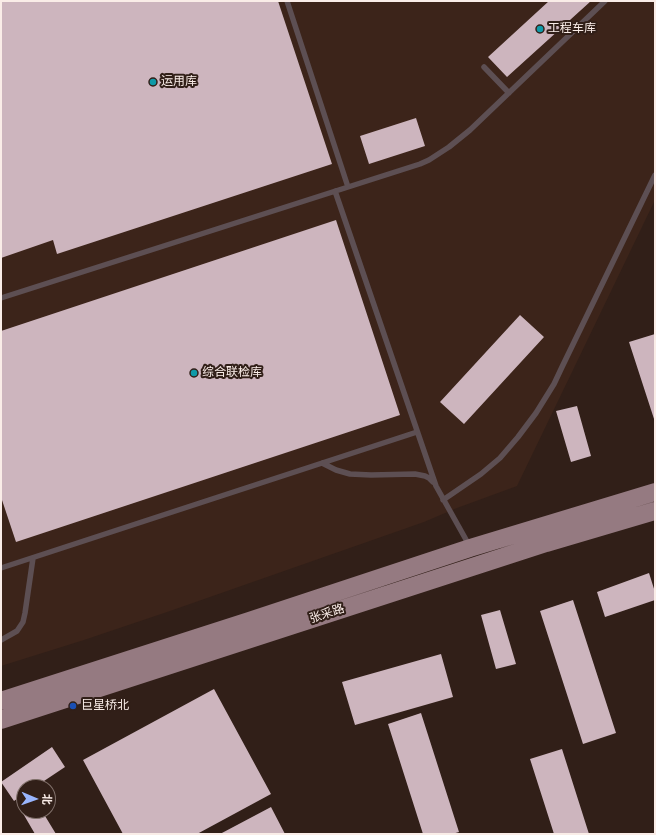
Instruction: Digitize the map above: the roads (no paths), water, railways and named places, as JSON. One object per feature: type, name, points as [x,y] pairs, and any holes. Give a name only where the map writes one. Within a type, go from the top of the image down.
[{"type":"main road","name":"张采路","points":[[1,701],[470,548],[655,492]]},
{"type":"main road","name":"张采路","points":[[1,720],[538,545],[655,510]]},
{"type":"lane","points":[[287,1],[348,187]]},
{"type":"lane","points":[[1,298],[420,164],[439,154],[470,130],[605,1]]},
{"type":"lane","points":[[484,67],[509,93]]},
{"type":"lane","points":[[443,500],[490,466],[509,448],[536,413],[554,384],[655,175]]},
{"type":"lane","points":[[335,191],[436,486],[470,548]]},
{"type":"lane","points":[[1,568],[417,432]]},
{"type":"lane","points":[[322,463],[336,470],[350,474],[420,474],[429,478],[436,486]]},
{"type":"lane","points":[[1,640],[17,631],[23,622],[26,613],[33,558]]},
{"type":"place","name":"工程车库","points":[[540,29]]},
{"type":"place","name":"运用库","points":[[153,82]]},
{"type":"place","name":"综合联检库","points":[[194,373]]},
{"type":"place","name":"巨星桥北","points":[[73,706]]}]
